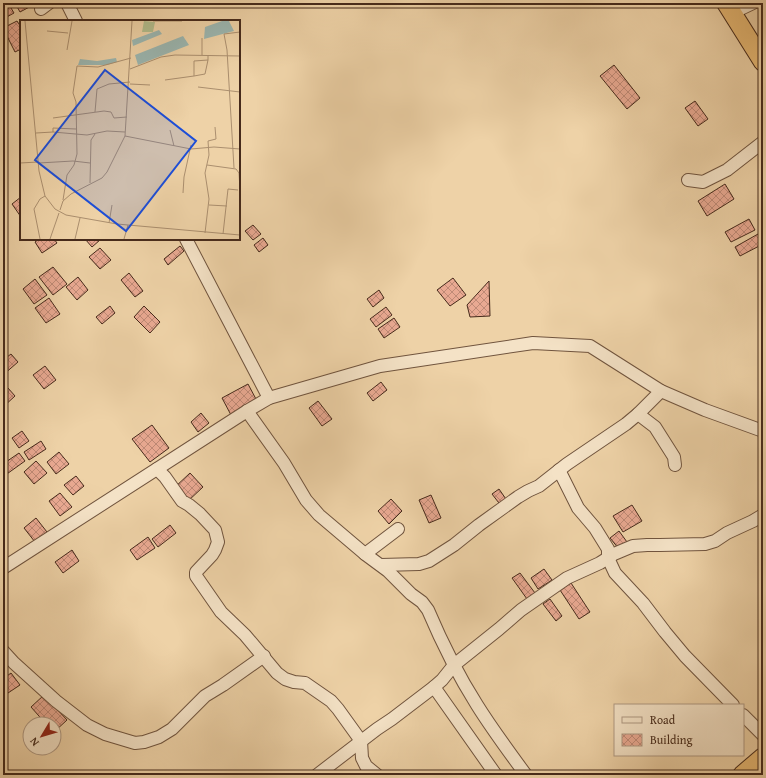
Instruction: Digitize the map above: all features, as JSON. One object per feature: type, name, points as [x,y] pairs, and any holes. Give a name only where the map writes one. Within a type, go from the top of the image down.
[{"type":"highway","points":[[729,8],[763,62]]},
{"type":"highway","points":[[742,775],[763,757]]},
{"type":"street","points":[[67,3],[76,20]]},
{"type":"street","points":[[729,8],[753,3]]},
{"type":"street","points":[[688,180],[703,182],[727,170],[763,142]]},
{"type":"street","points":[[187,240],[269,398]]},
{"type":"street","points":[[3,568],[269,398],[380,366],[533,342],[590,346],[661,392],[704,410],[763,431]]},
{"type":"street","points":[[381,565],[419,564],[429,561],[454,545],[518,497],[539,486],[559,470],[626,424],[661,392]]},
{"type":"street","points":[[247,411],[284,463],[306,500],[319,516],[365,554],[381,565],[411,594],[422,602],[428,610],[454,665],[476,704],[526,775]]},
{"type":"street","points":[[638,414],[655,427],[674,457],[675,466]]},
{"type":"street","points":[[157,469],[165,477],[182,501],[200,514],[215,530],[218,542],[215,550],[196,572],[196,576],[221,612],[245,635],[285,679],[305,683],[331,701],[345,717],[361,741],[362,758],[366,766],[377,775]]},
{"type":"street","points":[[559,470],[578,508],[595,528],[608,549],[608,558],[615,572],[643,603],[685,656],[732,704]]},
{"type":"street","points":[[317,775],[434,687],[442,680],[454,665],[499,630],[521,610],[561,581],[633,546],[705,544],[715,541],[753,522],[763,515]]},
{"type":"street","points":[[365,554],[398,529]]},
{"type":"street","points":[[3,651],[14,663],[56,700],[87,724],[104,734],[135,743],[144,742],[159,737],[172,729],[205,696],[264,656]]},
{"type":"street","points":[[434,687],[496,775]]},
{"type":"street","points":[[744,716],[763,735]]},
{"type":"building","points":[[3,3],[8,3],[14,13],[3,19]]},
{"type":"building","points":[[15,3],[34,3],[35,4],[20,12]]},
{"type":"building","points":[[17,21],[20,26],[20,50],[15,52],[3,28]]},
{"type":"building","points":[[614,65],[640,98],[627,109],[600,76]]},
{"type":"building","points":[[695,101],[708,119],[698,126],[685,108]]},
{"type":"building","points":[[725,184],[734,199],[707,216],[698,201]]},
{"type":"building","points":[[20,198],[20,216],[12,204]]},
{"type":"building","points":[[749,219],[755,230],[731,242],[725,232]]},
{"type":"building","points":[[253,225],[261,234],[253,240],[245,231]]},
{"type":"building","points":[[758,234],[763,244],[740,256],[735,247]]},
{"type":"building","points":[[263,238],[268,245],[259,252],[254,245]]},
{"type":"building","points":[[38,240],[55,240],[57,243],[42,253],[35,242]]},
{"type":"building","points":[[86,240],[100,240],[92,247]]},
{"type":"building","points":[[180,246],[184,251],[168,265],[164,259]]},
{"type":"building","points":[[100,248],[111,260],[100,269],[89,257]]},
{"type":"building","points":[[53,267],[67,284],[53,295],[39,277]]},
{"type":"building","points":[[129,273],[143,291],[135,297],[121,280]]},
{"type":"building","points":[[78,277],[88,290],[77,300],[66,287]]},
{"type":"building","points":[[453,278],[466,295],[450,306],[437,290]]},
{"type":"building","points":[[35,279],[47,295],[34,304],[23,289]]},
{"type":"building","points":[[489,281],[490,316],[470,317],[467,305]]},
{"type":"building","points":[[379,290],[384,298],[373,307],[367,299]]},
{"type":"building","points":[[49,298],[60,314],[46,323],[35,308]]},
{"type":"building","points":[[110,306],[115,313],[102,324],[96,317]]},
{"type":"building","points":[[144,306],[160,322],[150,333],[134,317]]},
{"type":"building","points":[[386,307],[392,315],[376,327],[370,319]]},
{"type":"building","points":[[394,318],[400,327],[384,338],[378,329]]},
{"type":"building","points":[[11,354],[18,362],[3,375],[3,360]]},
{"type":"building","points":[[45,366],[56,380],[44,389],[33,375]]},
{"type":"building","points":[[381,382],[387,390],[373,401],[367,393]]},
{"type":"building","points":[[248,384],[257,401],[231,415],[222,398]]},
{"type":"building","points":[[8,388],[15,396],[3,407],[3,392]]},
{"type":"building","points":[[318,401],[332,419],[322,426],[309,408]]},
{"type":"building","points":[[201,413],[209,423],[198,432],[191,422]]},
{"type":"building","points":[[152,425],[169,448],[150,462],[132,439]]},
{"type":"building","points":[[22,431],[29,441],[19,448],[12,438]]},
{"type":"building","points":[[41,441],[46,449],[29,460],[24,452]]},
{"type":"building","points":[[59,452],[69,464],[56,474],[47,462]]},
{"type":"building","points":[[19,453],[25,461],[4,476],[3,464]]},
{"type":"building","points":[[36,461],[47,473],[34,484],[24,472]]},
{"type":"building","points":[[190,473],[203,487],[187,502],[174,488]]},
{"type":"building","points":[[76,476],[84,486],[73,495],[64,485]]},
{"type":"building","points":[[499,489],[508,502],[502,507],[492,494]]},
{"type":"building","points":[[60,493],[72,507],[60,516],[49,501]]},
{"type":"building","points":[[431,495],[441,518],[429,523],[419,500]]},
{"type":"building","points":[[391,499],[402,511],[389,524],[378,511]]},
{"type":"building","points":[[632,505],[642,521],[623,532],[613,516]]},
{"type":"building","points":[[36,518],[47,532],[35,542],[24,528]]},
{"type":"building","points":[[170,525],[176,533],[158,547],[152,539]]},
{"type":"building","points":[[619,531],[627,542],[619,549],[610,538]]},
{"type":"building","points":[[148,537],[155,548],[137,560],[130,550]]},
{"type":"building","points":[[72,550],[79,561],[63,573],[55,562]]},
{"type":"building","points":[[544,569],[552,580],[538,589],[531,578]]},
{"type":"building","points":[[520,573],[535,593],[527,599],[512,578]]},
{"type":"building","points":[[571,583],[590,612],[579,619],[560,590]]},
{"type":"building","points":[[550,599],[562,616],[556,621],[543,604]]},
{"type":"building","points":[[11,673],[20,685],[5,695],[3,692],[3,679]]},
{"type":"building","points":[[44,695],[67,720],[62,725],[62,716],[39,716],[31,707]]}]
